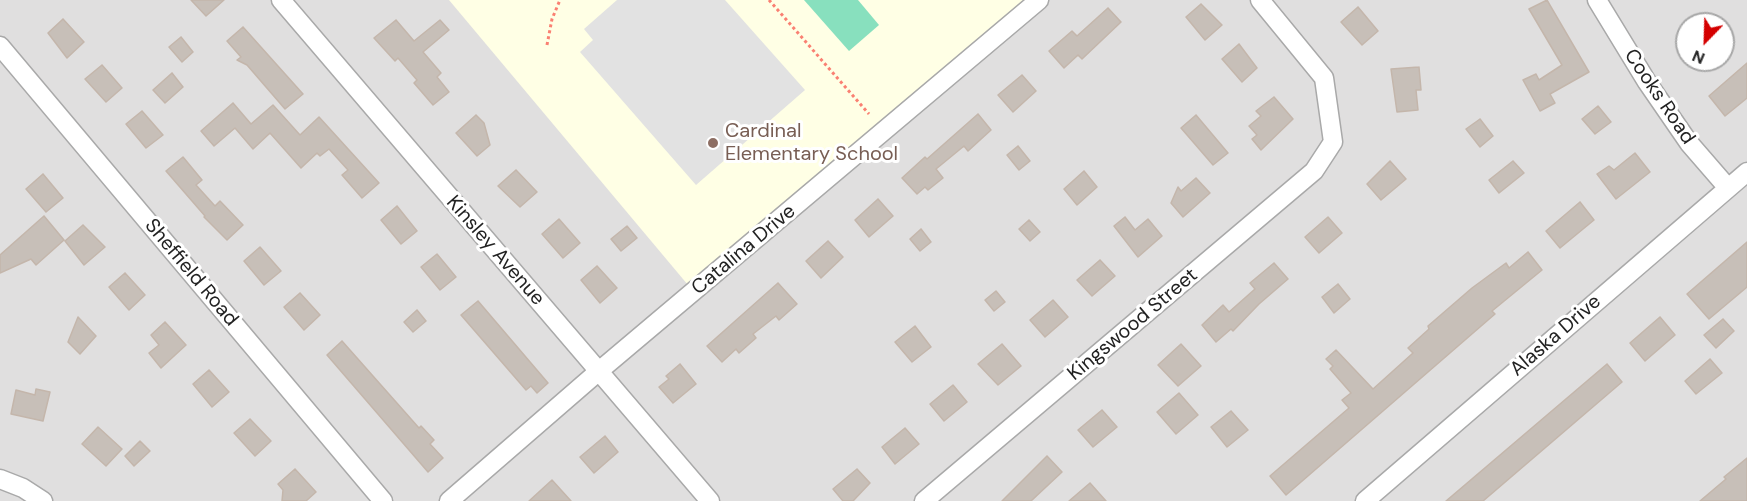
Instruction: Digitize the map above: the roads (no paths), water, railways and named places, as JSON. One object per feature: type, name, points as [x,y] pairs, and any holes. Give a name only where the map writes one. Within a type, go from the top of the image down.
[{"type":"street","name":"Kinsley Avenue","points":[[281,0],[710,501]]},
{"type":"street","name":"Catalina Drive","points":[[449,501],[1039,0]]},
{"type":"street","name":"Kingswood Street","points":[[924,501],[1314,171],[1333,142],[1324,78],[1260,0]]},
{"type":"street","name":"Cooks Road","points":[[1597,0],[1647,82],[1689,143],[1728,188]]},
{"type":"street","name":"Sheffield Road","points":[[0,46],[383,501]]},
{"type":"street","name":"Alaska Drive","points":[[1365,501],[1747,172]]},
{"type":"street","points":[[0,479],[23,488],[43,501]]},
{"type":"place","name":"Cardinal Elementary School","points":[[713,143]]}]
